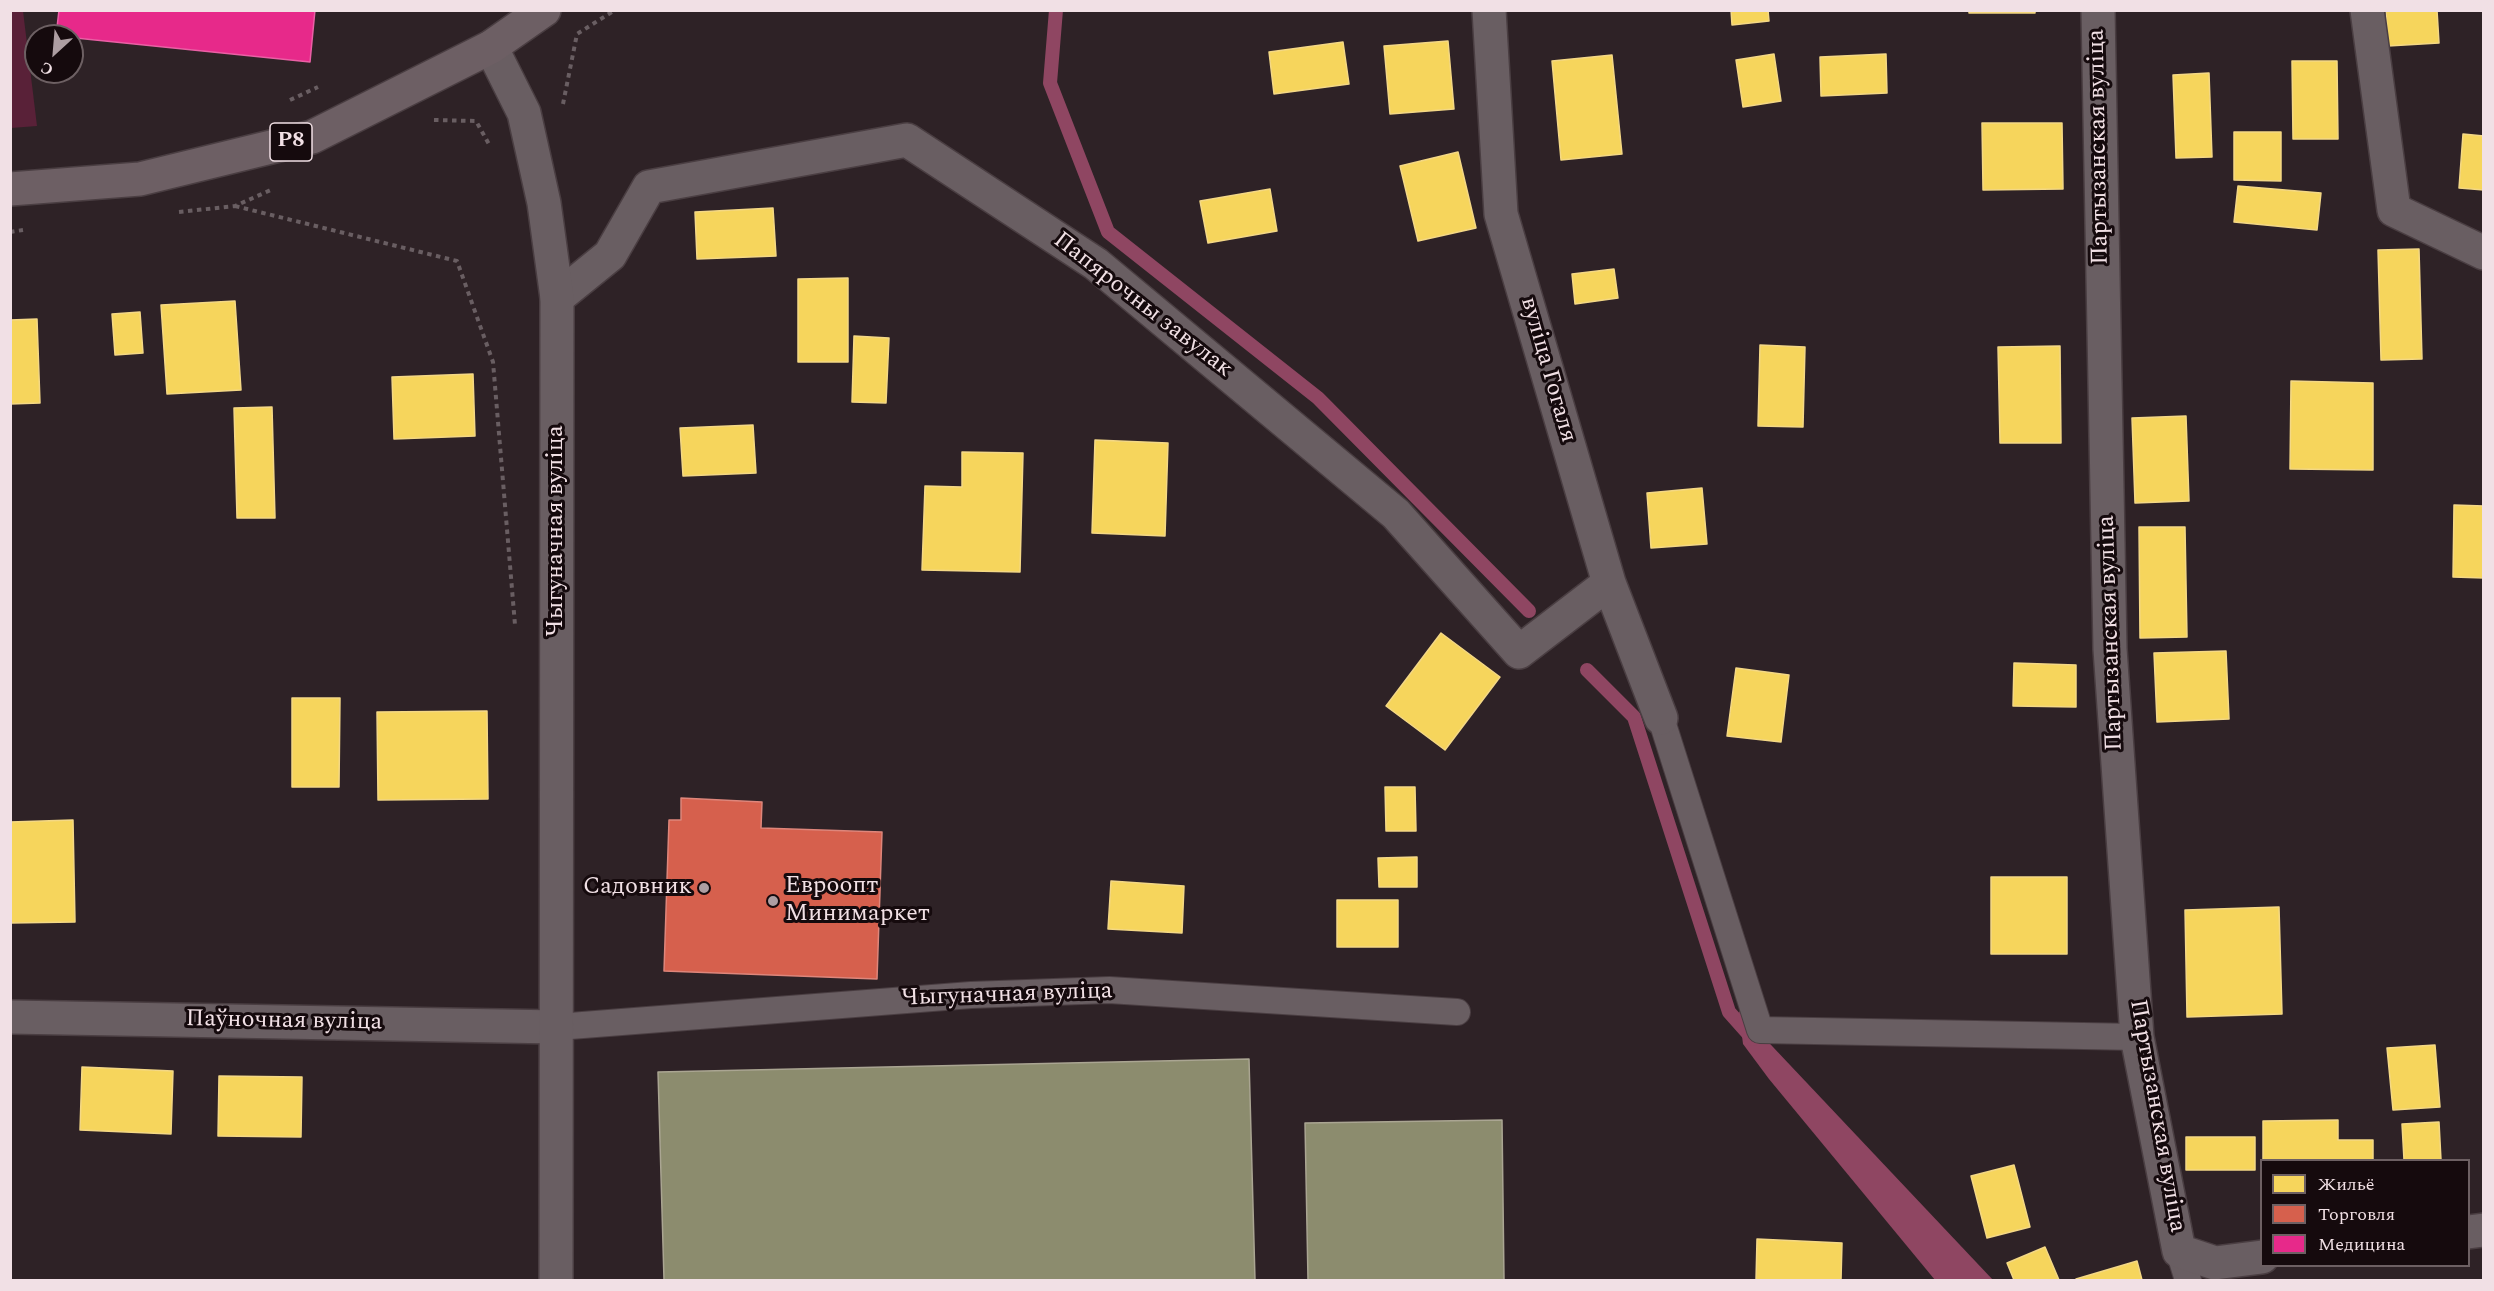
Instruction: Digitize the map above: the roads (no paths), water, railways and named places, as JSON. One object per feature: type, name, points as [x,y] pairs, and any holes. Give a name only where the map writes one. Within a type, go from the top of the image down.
[{"type":"main road","name":"Р8","points":[[10,189],[140,179],[312,137],[491,46],[544,10]]},
{"type":"street","name":"вуліца Гогаля","points":[[1489,10],[1501,214],[1609,583],[1660,718]]},
{"type":"street","name":"Партызанская вуліца","points":[[2098,10],[2110,649],[2137,1037],[2184,1266]]},
{"type":"street","points":[[2367,10],[2394,210],[2484,253]]},
{"type":"street","name":"Чыгуначная вуліца","points":[[491,46],[524,113],[544,203],[557,298],[556,1281]]},
{"type":"street","name":"Папярочны завулак","points":[[557,298],[610,255],[649,187],[907,140],[1096,264],[1396,514],[1519,652],[1609,583]]},
{"type":"street","name":"Паўночная вуліца","points":[[10,1017],[557,1027]]},
{"type":"street","points":[[2184,1266],[2260,1257]]},
{"type":"lane","points":[[1660,718],[1760,1030],[2137,1037]]},
{"type":"lane","name":"Чыгуначная вуліца","points":[[557,1027],[971,995],[1109,990],[1457,1012]]},
{"type":"waterway","points":[[1056,10],[1050,83],[1108,232],[1318,398],[1529,611]]},
{"type":"waterway","points":[[1587,670],[1634,717],[1729,1012],[1753,1039]]},
{"type":"place","name":"Садовник","points":[[704,888]]},
{"type":"place","name":"Евроопт Минимаркет","points":[[773,901]]}]
